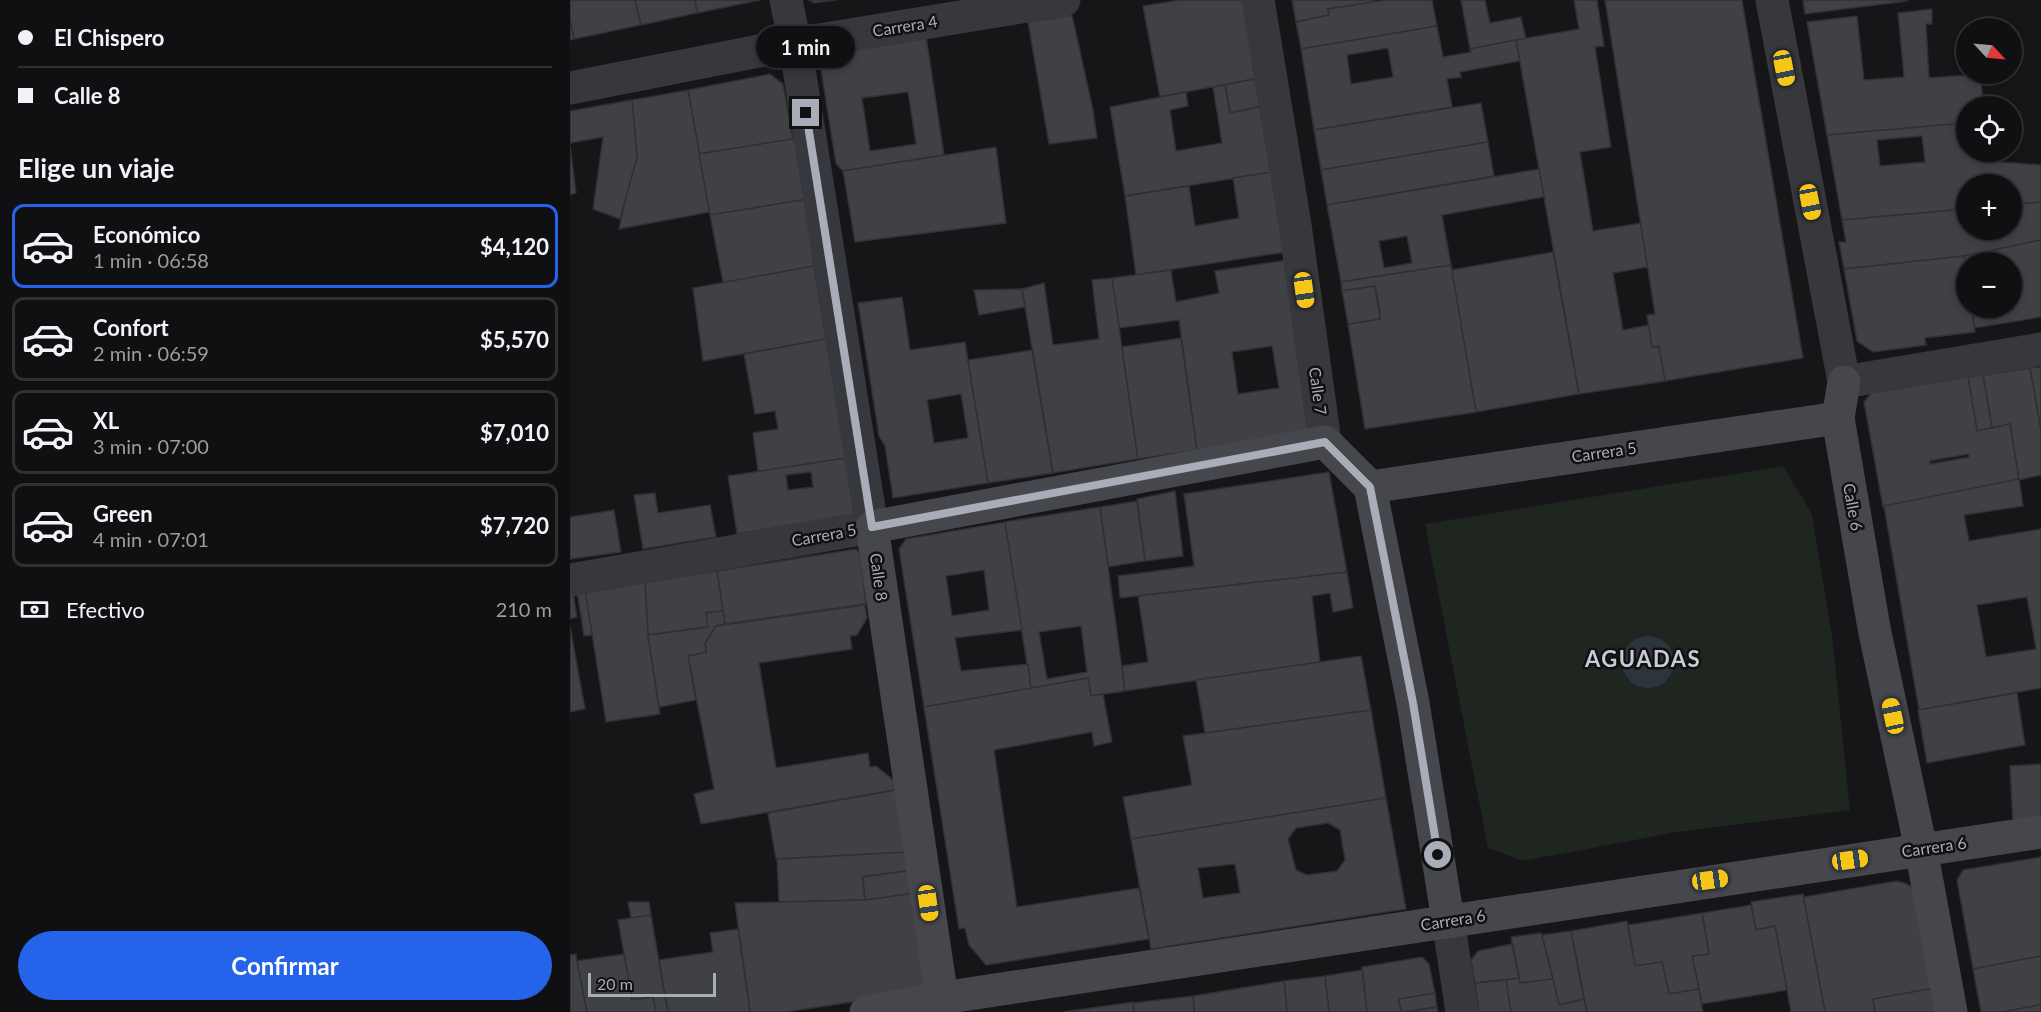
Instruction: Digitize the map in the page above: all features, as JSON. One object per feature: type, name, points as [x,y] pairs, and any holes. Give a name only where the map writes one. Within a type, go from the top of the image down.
[{"type":"main road","name":"Calle 6","points":[[1844,382],[1838,418],[1874,627],[1921,849],[1952,1012]]},
{"type":"main road","name":"Carrera 5","points":[[1370,487],[1838,418]]},
{"type":"main road","points":[[1325,442],[1370,487],[1413,703],[1448,920]]},
{"type":"main road","name":"Carrera 5","points":[[872,527],[1325,442]]},
{"type":"main road","name":"Calle 8","points":[[872,527],[943,1005]]},
{"type":"main road","name":"Carrera 6","points":[[866,1012],[943,1005],[1448,920],[2041,832]]},
{"type":"street","name":"Calle 8","points":[[786,0],[872,527]]},
{"type":"street","name":"Carrera 4","points":[[570,88],[795,44],[1064,0]]},
{"type":"street","name":"Calle 7","points":[[1258,0],[1295,225],[1325,442]]},
{"type":"street","name":"Calle 6","points":[[1772,0],[1844,382]]},
{"type":"street","points":[[1844,382],[2041,349]]},
{"type":"street","name":"Carrera 5","points":[[570,580],[872,527]]},
{"type":"street","points":[[1448,920],[1462,1012]]},
{"type":"shaded area","points":[[1783,466],[1812,514],[1832,635],[1850,810],[1677,832],[1523,861],[1488,848],[1425,524]]},
{"type":"shaded area","points":[[1648,636],[1662,640],[1670,648],[1674,662],[1670,676],[1662,684],[1648,688],[1634,684],[1626,676],[1622,662],[1626,648],[1634,640]]},
{"type":"building","points":[[570,0],[635,0],[641,25],[574,39],[570,20]]},
{"type":"building","points":[[635,0],[695,0],[697,13],[641,25]]},
{"type":"building","points":[[695,0],[760,0],[697,13]]},
{"type":"building","points":[[809,0],[836,0],[814,3]]},
{"type":"building","points":[[1180,0],[1250,0],[1264,77],[1160,97],[1143,6]]},
{"type":"building","points":[[1292,0],[1374,0],[1374,2],[1328,9],[1329,15],[1296,22]]},
{"type":"building","points":[[1385,0],[1432,0],[1437,26],[1301,49],[1296,22],[1329,15],[1328,9]]},
{"type":"building","points":[[1461,0],[1485,0],[1490,23],[1521,17],[1526,39],[1470,49]]},
{"type":"building","points":[[1574,0],[1597,0],[1604,46],[1595,47],[1611,147],[1580,152],[1593,231],[1641,223],[1648,267],[1613,273],[1623,330],[1649,325],[1652,347],[1659,346],[1666,381],[1579,394],[1516,40],[1579,29]]},
{"type":"building","points":[[1605,0],[1742,0],[1803,358],[1665,381],[1659,346],[1652,347],[1647,315],[1655,314]]},
{"type":"building","points":[[1803,0],[1907,0],[1907,1],[1805,14]]},
{"type":"building","points":[[1932,9],[1932,24],[1926,24],[1929,78],[1956,76],[1956,84],[1982,84],[1982,96],[1956,96],[1956,124],[1827,135],[1807,22],[1857,16],[1864,80],[1904,77],[1898,13]]},
{"type":"building","points":[[1072,15],[1097,138],[1049,144],[1028,22]]},
{"type":"building","points":[[570,20],[574,39],[570,40]]},
{"type":"building","points":[[1437,26],[1443,57],[1516,40],[1520,61],[1460,72],[1461,77],[1447,79],[1452,107],[1314,130],[1301,49]],"holes":[[[1388,48],[1393,77],[1351,84],[1347,55]]]},
{"type":"building","points":[[926,36],[944,155],[843,171],[836,164],[818,51]],"holes":[[[908,92],[916,144],[870,151],[862,98]]]},
{"type":"building","points":[[770,74],[783,84],[793,139],[699,154],[688,90]]},
{"type":"building","points":[[1264,77],[1268,105],[1230,113],[1225,85]]},
{"type":"building","points":[[1225,85],[1230,113],[1268,105],[1279,171],[1125,196],[1110,107],[1186,92],[1188,106],[1170,110],[1176,151],[1222,143],[1213,87]]},
{"type":"building","points":[[688,90],[710,212],[619,229],[637,157],[632,100]]},
{"type":"building","points":[[632,100],[637,157],[620,219],[593,209],[603,137],[570,143],[570,111]]},
{"type":"building","points":[[1481,103],[1488,142],[1321,170],[1314,130]]},
{"type":"building","points":[[1956,124],[1956,162],[2041,165],[2041,202],[2022,204],[2022,174],[1956,174],[1956,210],[1842,220],[1827,135]],"holes":[[[1922,136],[1925,162],[1880,166],[1877,140]]]},
{"type":"building","points":[[798,138],[808,199],[710,215],[699,154]]},
{"type":"building","points":[[1488,142],[1494,176],[1327,205],[1321,170]]},
{"type":"building","points":[[570,145],[576,193],[570,195]]},
{"type":"building","points":[[996,147],[1006,223],[855,242],[843,171]]},
{"type":"building","points":[[1539,169],[1544,197],[1442,215],[1451,265],[1341,282],[1327,205]],"holes":[[[1407,236],[1412,263],[1384,268],[1379,241]]]},
{"type":"building","points":[[1279,171],[1292,251],[1136,275],[1125,196],[1189,186],[1195,226],[1239,218],[1233,178]]},
{"type":"building","points":[[808,199],[814,266],[723,283],[710,215]]},
{"type":"building","points":[[2041,202],[2041,240],[1983,252],[1956,252],[1956,257],[1844,269],[1839,242],[1846,242],[1842,220],[1956,210],[1956,240],[2022,240],[2022,204]]},
{"type":"building","points":[[2041,240],[2041,317],[1975,328],[1973,318],[2022,318],[2022,252],[1983,252]]},
{"type":"building","points":[[1553,252],[1579,394],[1476,412],[1451,270]]},
{"type":"building","points":[[1956,257],[1956,318],[1973,318],[1975,332],[1925,338],[1926,345],[1873,352],[1857,341],[1844,269]]},
{"type":"building","points":[[1294,259],[1322,429],[1197,450],[1179,320],[1119,328],[1112,278],[1171,270],[1176,302],[1219,293],[1215,271]],"holes":[[[1272,346],[1279,388],[1238,394],[1232,352]]]},
{"type":"building","points":[[1451,265],[1476,412],[1365,429],[1348,324],[1380,319],[1380,313],[1375,286],[1342,291],[1341,282]]},
{"type":"building","points":[[814,266],[826,339],[703,361],[693,288]]},
{"type":"building","points":[[1112,278],[1138,459],[1053,473],[1022,289],[1044,283],[1053,345],[1099,339],[1092,280]]},
{"type":"building","points":[[1375,286],[1380,319],[1348,324],[1342,291]]},
{"type":"building","points":[[1022,289],[1025,307],[979,315],[974,290]]},
{"type":"building","points":[[902,297],[910,350],[965,342],[988,483],[893,498],[885,446],[879,436],[858,303]],"holes":[[[961,394],[968,438],[934,443],[927,400]]]},
{"type":"building","points":[[1181,338],[1197,450],[1138,459],[1122,347]]},
{"type":"building","points":[[826,339],[846,458],[758,472],[753,433],[778,429],[775,411],[755,414],[744,354]]},
{"type":"building","points":[[1032,350],[1053,473],[988,483],[968,360]]},
{"type":"building","points":[[2041,367],[2041,431],[2030,368]]},
{"type":"building","points":[[2030,368],[2041,431],[2041,475],[2019,480],[2010,424],[1992,428],[1983,375]]},
{"type":"building","points":[[1983,375],[1992,428],[1977,431],[1968,377]]},
{"type":"building","points":[[1968,377],[1977,431],[2010,424],[2019,480],[1883,507],[1864,402],[1872,392]],"holes":[[[1969,454],[1969,457],[1930,464],[1930,461]]]},
{"type":"building","points":[[846,458],[862,514],[737,534],[728,476]],"holes":[[[811,472],[813,487],[788,490],[786,475]]]},
{"type":"building","points":[[1329,472],[1347,572],[1120,598],[1118,576],[1194,566],[1184,494]]},
{"type":"building","points":[[2019,479],[2023,506],[1964,515],[1969,541],[2041,529],[2041,688],[1919,710],[1884,506]],"holes":[[[2027,597],[2036,649],[1986,657],[1977,605]]]},
{"type":"building","points":[[1175,491],[1183,556],[1145,561],[1137,499]]},
{"type":"building","points":[[655,493],[658,513],[710,505],[716,537],[643,549],[634,495]]},
{"type":"building","points":[[1137,501],[1145,561],[1108,567],[1100,507]]},
{"type":"building","points":[[1100,507],[1125,691],[1091,696],[1088,678],[1031,689],[1004,522]],"holes":[[[1081,626],[1087,672],[1047,679],[1039,632]]]},
{"type":"building","points":[[614,510],[621,552],[570,559],[570,517]]},
{"type":"building","points":[[1005,522],[1022,630],[955,638],[961,671],[1028,664],[1031,689],[924,707],[899,549],[906,539]],"holes":[[[984,570],[989,610],[952,616],[946,576]]]},
{"type":"building","points":[[856,549],[860,554],[866,604],[725,624],[717,571]]},
{"type":"building","points":[[717,571],[723,611],[706,613],[708,627],[648,635],[645,582]]},
{"type":"building","points":[[1347,572],[1353,608],[1333,612],[1330,593],[1312,596],[1320,662],[1125,691],[1122,666],[1148,662],[1138,596]]},
{"type":"building","points":[[645,582],[648,635],[660,714],[606,722],[585,590]]},
{"type":"building","points":[[585,590],[592,635],[584,636],[577,591]]},
{"type":"building","points":[[570,592],[573,592],[577,617],[570,619]]},
{"type":"building","points":[[865,605],[867,618],[857,635],[850,636],[852,649],[759,663],[776,768],[868,753],[870,767],[876,766],[893,780],[895,790],[701,824],[694,794],[714,789],[688,656],[706,652],[705,643],[716,626]]},
{"type":"building","points":[[723,611],[725,624],[716,626],[705,643],[706,652],[688,656],[696,700],[659,707],[648,635],[708,627],[706,613]]},
{"type":"building","points":[[570,626],[585,709],[570,712]]},
{"type":"building","points":[[1361,656],[1371,710],[1205,733],[1196,680]]},
{"type":"building","points":[[1088,678],[1091,696],[1103,694],[1112,742],[1094,746],[1092,732],[994,750],[1017,907],[1139,888],[1149,939],[986,965],[969,945],[965,928],[959,929],[924,707]]},
{"type":"building","points":[[2017,693],[2025,745],[1927,763],[1918,710]]},
{"type":"building","points":[[1371,710],[1386,798],[1131,839],[1123,797],[1192,785],[1183,736]]},
{"type":"building","points":[[2041,764],[2041,821],[2013,823],[2010,766]]},
{"type":"building","points":[[901,789],[910,852],[776,859],[768,813]]},
{"type":"building","points":[[1386,798],[1406,909],[1151,949],[1131,839]],"holes":[[[1328,823],[1340,830],[1345,860],[1337,871],[1307,875],[1296,870],[1288,839],[1296,828]],[[1235,864],[1240,893],[1203,898],[1198,868]]]},
{"type":"building","points":[[910,852],[913,870],[863,877],[865,900],[779,902],[777,859]]},
{"type":"building","points":[[2041,857],[2041,956],[1973,969],[1957,880],[1963,870]]},
{"type":"building","points":[[913,870],[916,893],[865,900],[863,877]]},
{"type":"building","points":[[1897,881],[1918,891],[1935,988],[1873,999],[1875,1012],[1825,1012],[1803,897]]},
{"type":"building","points":[[916,893],[930,990],[786,1012],[750,1012],[735,903],[865,900]]},
{"type":"building","points":[[1803,894],[1825,1012],[1791,1012],[1775,926],[1756,930],[1754,920],[1751,902]]},
{"type":"building","points":[[628,902],[649,902],[651,915],[631,918]]},
{"type":"building","points":[[1751,905],[1756,930],[1775,926],[1787,990],[1702,1004],[1692,956],[1709,954],[1702,913]]},
{"type":"building","points":[[1702,913],[1709,954],[1692,956],[1699,989],[1669,994],[1662,962],[1635,966],[1628,925]]},
{"type":"building","points":[[651,915],[668,1012],[656,1012],[653,997],[632,1000],[618,920]]},
{"type":"building","points":[[1627,921],[1635,966],[1662,962],[1669,994],[1699,989],[1703,1012],[1587,1012],[1571,931]]},
{"type":"building","points":[[738,929],[750,1012],[668,1012],[659,960],[713,952],[710,933]]},
{"type":"building","points":[[1571,931],[1584,999],[1559,1005],[1542,935]]},
{"type":"building","points":[[1541,933],[1553,979],[1520,983],[1511,937]]},
{"type":"building","points":[[1512,944],[1519,978],[1475,983],[1471,960],[1478,951]]},
{"type":"building","points":[[576,954],[587,1012],[570,1012],[570,955]]},
{"type":"building","points":[[624,954],[632,1000],[653,997],[656,1012],[587,1012],[577,961]]},
{"type":"building","points":[[2041,956],[2041,1005],[2003,1012],[1981,1012],[1973,969]]},
{"type":"building","points":[[1422,957],[1429,964],[1435,993],[1399,999],[1401,1012],[1367,1012],[1362,967]]},
{"type":"building","points":[[1362,970],[1367,1012],[1329,1012],[1325,976]]},
{"type":"building","points":[[1325,976],[1329,1012],[1287,1012],[1284,981]]},
{"type":"building","points":[[1519,978],[1520,983],[1553,979],[1559,1005],[1584,999],[1587,1012],[1511,1012],[1506,980]]},
{"type":"building","points":[[1506,980],[1511,1012],[1479,1012],[1475,983]]},
{"type":"building","points":[[1284,981],[1287,1012],[1194,1012],[1193,996]]},
{"type":"building","points":[[1935,988],[1940,1012],[1875,1012],[1873,999]]},
{"type":"building","points":[[1435,993],[1437,1007],[1401,1012],[1399,999]]},
{"type":"building","points":[[1193,996],[1194,1012],[1134,1012],[1133,1003]]},
{"type":"building","points":[[1133,1002],[1134,1012],[1063,1012]]},
{"type":"building","points":[[2041,1005],[2041,1012],[2003,1012]]},
{"type":"building","points":[[1437,1007],[1438,1012],[1409,1012]]},
{"type":"district","name":"AGUADAS","points":[[1643,659]]},
{"type":"route","points":[[806,113],[872,527],[1325,442],[1370,487],[1413,703],[1438,855]]}]
